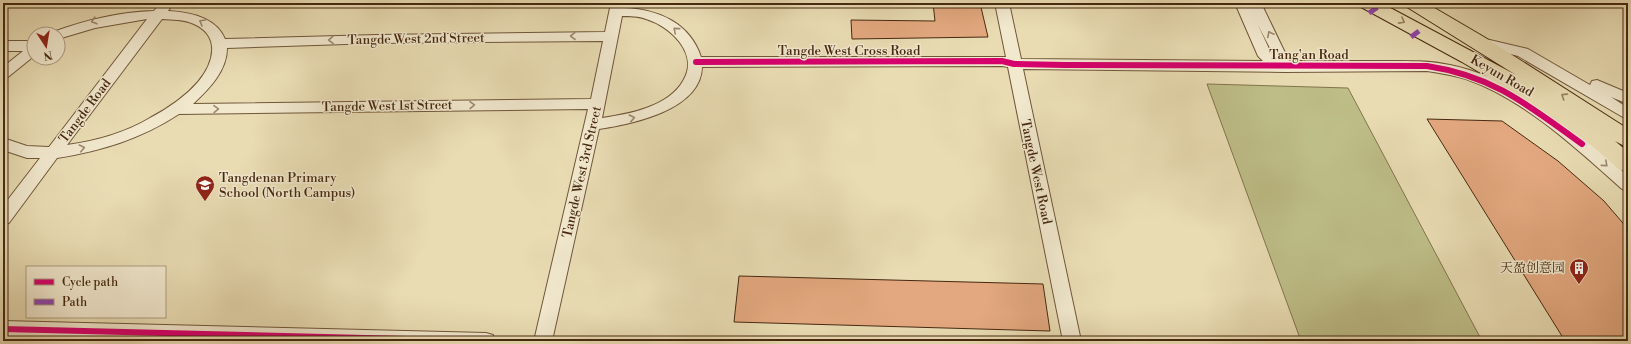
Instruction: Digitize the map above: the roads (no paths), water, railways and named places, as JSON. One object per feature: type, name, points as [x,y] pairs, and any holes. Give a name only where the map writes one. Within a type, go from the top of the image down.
[{"type":"highway","name":"Keyun Road","points":[[1367,3],[1493,70],[1537,96],[1586,129],[1628,140]]},
{"type":"highway","name":"Keyun Road","points":[[1413,3],[1477,41],[1628,164]]},
{"type":"street","name":"Tangde West Road","points":[[1002,3],[1009,60],[1072,341]]},
{"type":"street","name":"Tang'an Road","points":[[1242,3],[1265,56]]},
{"type":"street","name":"Tang'an Road","points":[[1254,3],[1282,61]]},
{"type":"street","points":[[3,144],[20,150],[53,152],[77,150],[120,138],[147,127],[177,109],[198,90],[211,75],[217,64],[220,44],[214,31],[202,21],[164,7],[111,17],[66,32]]},
{"type":"street","name":"Tangde Road","points":[[3,218],[164,7]]},
{"type":"street","points":[[593,125],[640,116],[669,102],[679,95],[691,82],[696,71],[696,62],[693,52],[684,37],[670,25],[650,15],[632,12],[617,7]]},
{"type":"street","name":"Tangde West 3rd Street","points":[[543,341],[598,104],[617,7]]},
{"type":"street","name":"Tangde West 2nd Street","points":[[220,44],[377,39],[612,36]]},
{"type":"street","points":[[1477,41],[1523,52],[1628,115]]},
{"type":"street","points":[[3,46],[26,47]]},
{"type":"street","points":[[3,74],[26,54]]},
{"type":"street","name":"Tang'an Road","points":[[1009,60],[1265,56],[1282,61]]},
{"type":"street","name":"Tang'an Road","points":[[1009,60],[1282,61],[1427,66],[1463,71],[1486,79],[1586,129],[1628,185]]},
{"type":"street","name":"Tangde West Cross Road","points":[[696,62],[1009,60]]},
{"type":"street","points":[[1543,64],[1558,66],[1628,99]]},
{"type":"street","name":"Tangde West 1st Street","points":[[177,109],[598,104]]},
{"type":"street","points":[[3,329],[486,341]]},
{"type":"place","name":"Tangdenan Primary School (North Campus)","points":[[205,202]]},
{"type":"place","name":"天盈创意园","points":[[1579,285]]}]
